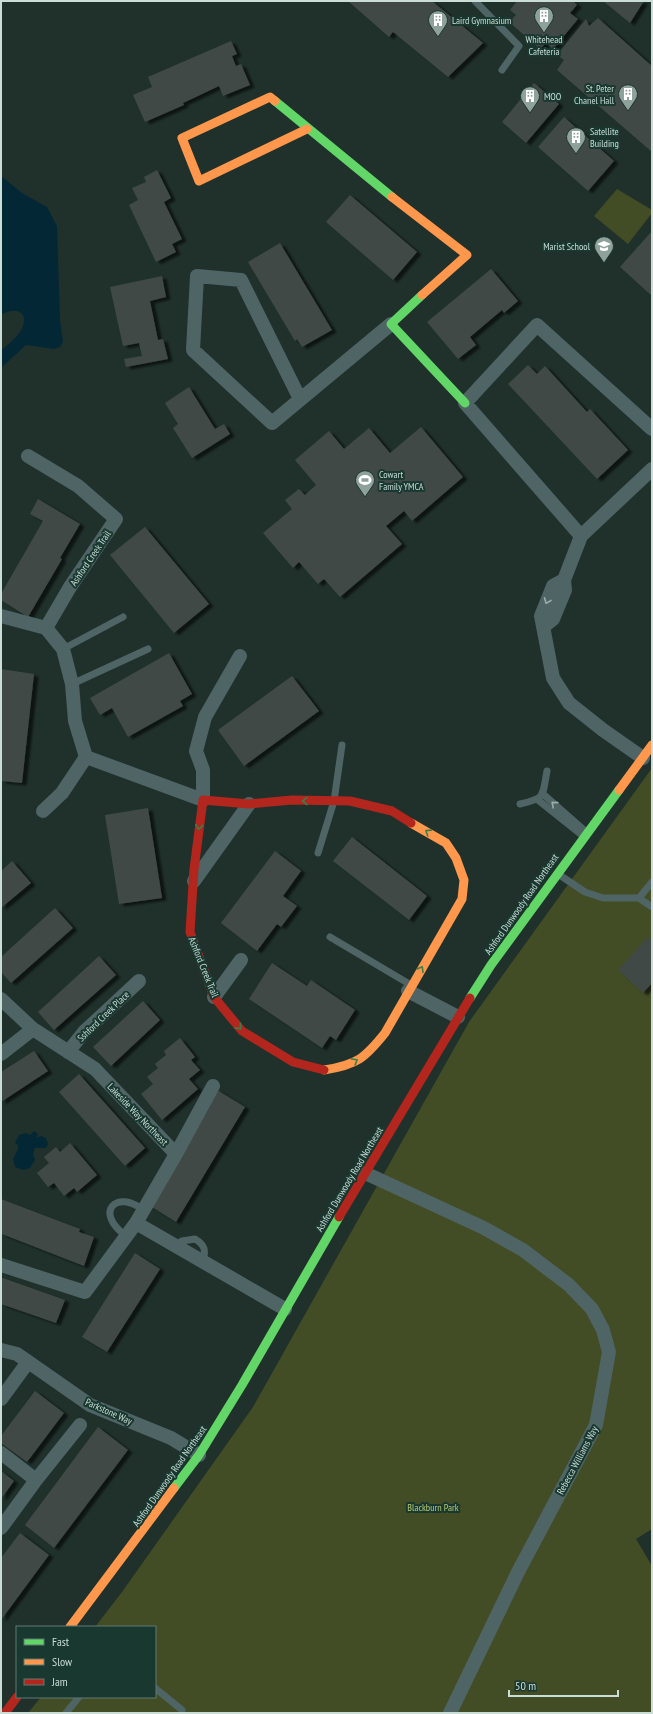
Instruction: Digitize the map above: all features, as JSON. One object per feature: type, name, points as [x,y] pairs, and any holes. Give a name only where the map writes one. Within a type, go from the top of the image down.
[{"type":"street","points":[[300,400],[241,280],[197,276],[193,350],[272,423],[300,400],[391,324],[467,255],[329,148],[270,97],[182,138],[199,181],[307,129]]},
{"type":"street","points":[[391,324],[465,403],[581,536]]},
{"type":"street","points":[[465,403],[538,325],[652,429]]},
{"type":"street","name":"Ashford Creek Trail","points":[[28,456],[78,486],[116,519],[70,587],[46,628]]},
{"type":"street","points":[[643,758],[603,730],[569,703],[553,678],[541,616],[553,586],[564,580],[581,536],[652,470]]},
{"type":"street","points":[[1,616],[46,628],[63,649],[72,684],[75,721],[86,757],[62,793],[43,811]]},
{"type":"street","name":"Ashford Creek Trail","points":[[86,757],[203,800],[250,804],[292,800],[350,801],[392,811],[446,843],[456,858],[464,880],[462,899],[385,1033],[369,1053],[346,1067],[321,1071],[293,1062],[242,1031],[214,997],[190,932],[193,882],[203,800],[203,770],[196,751],[205,717],[240,656]]},
{"type":"street","name":"Ashford Dunwoody Road Northeast","points":[[71,1626],[199,1455],[242,1385],[365,1173],[458,1017],[491,965],[556,873],[652,746]]},
{"type":"street","points":[[193,882],[250,804]]},
{"type":"street","points":[[214,997],[241,960]]},
{"type":"street","name":"Sshford Creek Place","points":[[68,1052],[84,1032],[139,981]]},
{"type":"street","points":[[410,988],[458,1017]]},
{"type":"street","name":"Lakeside Way Northeast","points":[[1,999],[33,1030],[95,1069],[176,1154],[136,1223],[85,1292],[1,1265]]},
{"type":"street","points":[[1,1054],[33,1030]]},
{"type":"street","points":[[176,1154],[213,1086]]},
{"type":"street","name":"Rebecca Williams Way","points":[[365,1173],[484,1228],[523,1250],[569,1285],[592,1309],[603,1330],[609,1352],[596,1425],[518,1572],[450,1713]]},
{"type":"street","points":[[136,1223],[285,1309]]},
{"type":"street","name":"Parkstone Way","points":[[1,1350],[18,1354],[90,1405],[171,1438],[199,1455]]},
{"type":"street","points":[[3,1395],[28,1362]]},
{"type":"street","points":[[1,1528],[36,1480],[80,1425]]},
{"type":"street","points":[[1,1453],[36,1480]]},
{"type":"street","points":[[5,1713],[16,1698]]},
{"type":"lane","points":[[475,1],[519,46],[502,70]]},
{"type":"lane","points":[[63,649],[123,617]]},
{"type":"lane","points":[[72,684],[148,649]]},
{"type":"lane","points":[[318,853],[334,801],[342,745]]},
{"type":"lane","points":[[540,797],[547,771]]},
{"type":"lane","points":[[540,797],[585,834]]},
{"type":"lane","points":[[520,804],[540,797]]},
{"type":"lane","points":[[556,873],[584,892],[603,898],[639,898],[652,907]]},
{"type":"lane","points":[[639,898],[652,882]]},
{"type":"lane","points":[[330,937],[410,988]]},
{"type":"lane","points":[[126,1236],[115,1228],[111,1222],[109,1214],[111,1209],[117,1203],[124,1201],[134,1203],[144,1210]]},
{"type":"lane","points":[[156,1689],[182,1710]]},
{"type":"lane","points":[[66,1713],[78,1698]]},
{"type":"green space","points":[[617,189],[652,210],[652,213],[628,244],[594,216]]},
{"type":"green space","name":"Blackburn Park","points":[[652,768],[652,1529],[636,1539],[652,1566],[652,1713],[28,1713],[40,1698],[156,1698],[156,1626],[96,1626],[122,1592],[253,1407],[469,1022]]},
{"type":"water","points":[[1,176],[22,193],[47,207],[57,226],[60,320],[63,342],[60,347],[54,349],[26,345],[1,368],[1,350],[18,335],[23,326],[24,320],[21,313],[17,311],[7,312],[1,315]]},
{"type":"water","points":[[34,1131],[38,1134],[36,1138],[41,1136],[46,1138],[48,1144],[46,1148],[35,1148],[33,1154],[35,1160],[30,1168],[23,1170],[15,1167],[13,1159],[18,1149],[18,1145],[15,1143],[19,1135],[26,1133],[30,1135]]},
{"type":"building","name":"Laird Gymnasium","points":[[348,1],[432,1],[483,43],[448,77],[393,32],[389,37]]},
{"type":"building","name":"Whitehead Cafeteria","points":[[517,1],[573,1],[577,5],[570,13],[578,19],[553,49],[546,43],[540,49],[509,22],[516,15],[510,10]]},
{"type":"building","points":[[603,1],[644,1],[630,23]]},
{"type":"building","name":"St. Peter Chanel Hall","points":[[598,18],[652,66],[652,152],[557,70],[564,60],[557,55],[586,19],[589,26]]},
{"type":"building","points":[[231,41],[237,54],[232,56],[236,66],[241,64],[250,85],[223,96],[219,86],[183,103],[184,105],[145,122],[133,95],[152,87],[148,77]]},
{"type":"building","name":"MOO","points":[[534,83],[559,104],[526,143],[502,122]]},
{"type":"building","name":"Satellite Building","points":[[564,117],[614,161],[588,191],[538,147]]},
{"type":"building","points":[[157,170],[171,198],[164,202],[182,239],[172,244],[176,252],[156,262],[129,205],[138,200],[132,188],[146,182],[144,177]]},
{"type":"building","points":[[350,195],[417,252],[393,280],[326,222]]},
{"type":"building","points":[[652,231],[652,296],[620,267]]},
{"type":"building","points":[[280,243],[332,330],[302,347],[297,339],[295,341],[248,262]]},
{"type":"building","points":[[491,269],[518,301],[504,313],[502,310],[470,337],[476,345],[458,359],[427,322]]},
{"type":"building","points":[[162,276],[166,297],[150,301],[158,340],[163,339],[168,359],[126,367],[124,359],[142,356],[139,343],[123,346],[110,287]]},
{"type":"building","points":[[528,365],[537,374],[545,366],[587,412],[590,409],[628,450],[597,479],[508,384]]},
{"type":"building","points":[[189,387],[215,429],[224,424],[230,434],[192,458],[173,428],[178,424],[165,403]]},
{"type":"building","points":[[421,427],[463,477],[412,521],[404,511],[386,526],[402,544],[340,597],[324,579],[318,584],[299,562],[293,568],[263,533],[292,509],[285,500],[299,489],[305,495],[316,485],[295,460],[329,431],[344,449],[369,428],[390,453]]},
{"type":"building","points":[[38,499],[80,524],[60,558],[62,559],[28,617],[1,600],[1,594],[43,521],[30,514]]},
{"type":"building","points":[[145,527],[209,604],[174,633],[110,555]]},
{"type":"building","points":[[169,653],[192,694],[180,701],[183,706],[128,737],[112,708],[100,715],[90,698]]},
{"type":"building","points":[[1,669],[34,674],[22,783],[1,781]]},
{"type":"building","points":[[292,676],[319,711],[244,766],[218,730]]},
{"type":"building","points":[[148,808],[162,898],[119,904],[105,815]]},
{"type":"building","points":[[352,837],[427,896],[409,920],[333,861]]},
{"type":"building","points":[[275,851],[301,871],[283,896],[297,906],[281,927],[277,924],[257,951],[221,923]]},
{"type":"building","points":[[12,861],[31,883],[1,908],[1,871]]},
{"type":"building","points":[[55,908],[73,928],[11,983],[1,972],[1,957]]},
{"type":"building","points":[[648,937],[652,941],[652,983],[643,993],[618,970]]},
{"type":"building","points":[[99,956],[116,975],[54,1030],[38,1012]]},
{"type":"building","points":[[272,963],[307,986],[311,980],[355,1010],[336,1040],[330,1036],[322,1048],[249,999]]},
{"type":"building","points":[[143,1001],[160,1020],[111,1066],[93,1047]]},
{"type":"building","points":[[180,1038],[195,1057],[191,1060],[200,1070],[189,1079],[198,1089],[162,1120],[141,1094],[153,1084],[147,1077],[158,1068],[155,1064],[166,1055],[164,1051]]},
{"type":"building","points":[[34,1051],[48,1071],[1,1102],[1,1072]]},
{"type":"building","points":[[79,1074],[145,1148],[125,1166],[59,1092]]},
{"type":"building","points":[[217,1090],[245,1107],[176,1222],[149,1205]]},
{"type":"building","points":[[70,1143],[97,1175],[77,1192],[74,1188],[64,1196],[54,1183],[48,1187],[37,1173],[49,1163],[44,1157],[56,1147],[60,1152]]},
{"type":"building","points":[[1,1199],[80,1229],[79,1232],[94,1237],[84,1266],[2,1234]]},
{"type":"building","points":[[135,1253],[160,1269],[107,1352],[82,1337]]},
{"type":"building","points":[[3,1278],[65,1300],[56,1323],[1,1304],[1,1279]]},
{"type":"building","points":[[35,1391],[64,1413],[27,1462],[1,1443],[1,1436]]},
{"type":"building","points":[[98,1427],[128,1450],[54,1548],[25,1525]]},
{"type":"building","points":[[1,1471],[14,1481],[1,1499]]},
{"type":"building","points":[[20,1533],[49,1555],[1,1620],[1,1558]]},
{"type":"traffic: fast","points":[[275,101],[392,197]]},
{"type":"traffic: fast","points":[[422,295],[391,324],[465,403]]},
{"type":"traffic: fast","points":[[470,998],[491,965],[619,790]]},
{"type":"traffic: fast","points":[[174,1488],[199,1455],[242,1385],[339,1217]]},
{"type":"traffic: slow","points":[[275,101],[270,97],[182,138],[199,181],[307,129]]},
{"type":"traffic: slow","points":[[392,197],[467,255],[422,295]]},
{"type":"traffic: slow","points":[[619,790],[652,745]]},
{"type":"traffic: slow","points":[[324,1070],[353,1063],[372,1049],[385,1033],[462,899],[464,880],[456,858],[446,843],[411,823]]},
{"type":"traffic: slow","points":[[71,1626],[174,1488]]},
{"type":"traffic: jam","points":[[203,800],[249,804],[292,800],[350,801],[392,811],[411,823]]},
{"type":"traffic: jam","points":[[203,800],[194,869],[190,932],[214,997],[242,1031],[293,1062],[324,1070]]},
{"type":"traffic: jam","points":[[339,1217],[470,998]]},
{"type":"traffic: jam","points":[[5,1713],[16,1698]]},
{"type":"place","name":"Whitehead Cafeteria","points":[[544,33]]},
{"type":"place","name":"Laird Gymnasium","points":[[438,37]]},
{"type":"place","name":"St. Peter Chanel Hall","points":[[628,111]]},
{"type":"place","name":"MOO","points":[[530,113]]},
{"type":"place","name":"Satellite Building","points":[[576,154]]},
{"type":"place","name":"Marist School","points":[[604,263]]},
{"type":"place","name":"Cowart Family YMCA","points":[[365,497]]}]
